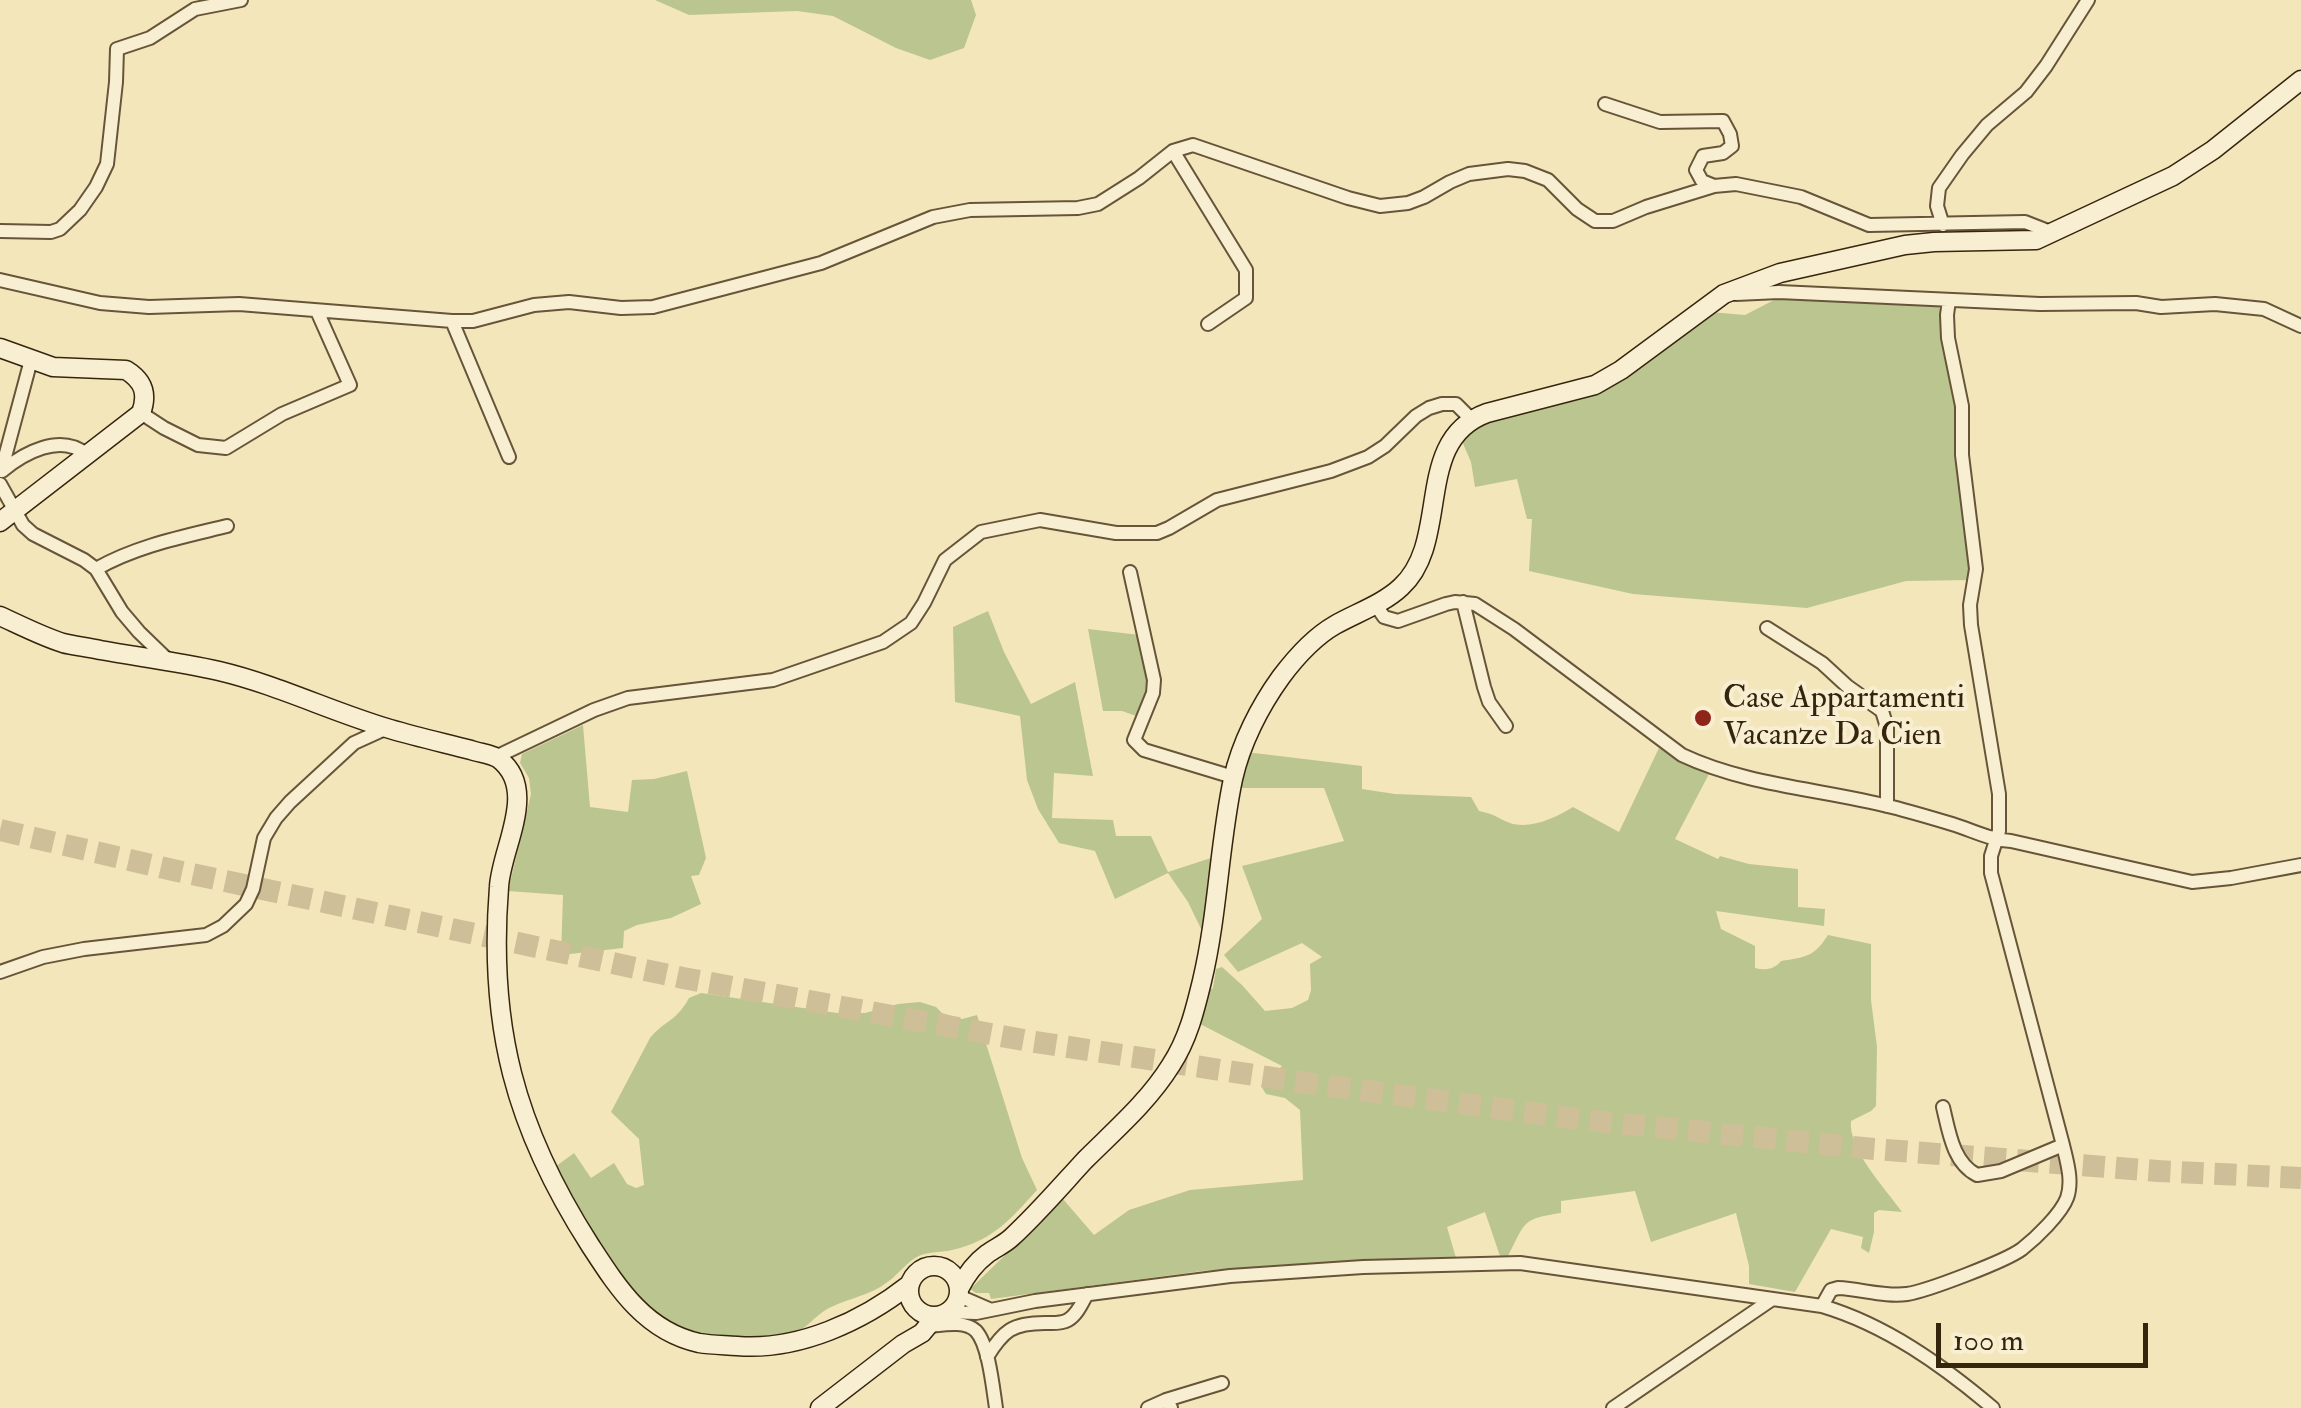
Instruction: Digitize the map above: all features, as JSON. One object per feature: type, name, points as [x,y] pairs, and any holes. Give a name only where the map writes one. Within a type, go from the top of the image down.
[{"type":"street","points":[[0,231],[60,229],[96,187],[106,164],[117,50],[150,38],[196,9],[242,0]]},
{"type":"street","points":[[1943,225],[1937,206],[1940,188],[1987,125],[2026,92],[2088,0]]},
{"type":"street","points":[[820,1408],[914,1339],[946,1308],[967,1274],[987,1254],[1010,1240],[1133,1114],[1170,1068],[1195,1010],[1209,948],[1233,778],[1243,745],[1281,678],[1316,637],[1402,587],[1413,572],[1424,551],[1450,440],[1470,419],[1595,385],[1622,370],[1724,294],[1780,273],[1905,245],[2036,240],[2172,176],[2212,150],[2301,80]]},
{"type":"street","points":[[1606,104],[1660,122],[1722,120],[1732,146],[1723,153],[1704,156],[1696,170],[1702,181],[1714,186]]},
{"type":"street","points":[[0,280],[100,302],[149,306],[239,304],[452,321],[473,321],[534,305],[569,302],[653,308],[821,262],[933,217],[970,210],[1078,208],[1098,204],[1140,178],[1173,151],[1192,145],[1380,206],[1408,203],[1469,174],[1508,169],[1548,180],[1578,210],[1595,220],[1612,220],[1714,186],[1736,184],[1824,204],[1869,224],[2025,222],[2053,233]]},
{"type":"street","points":[[1173,151],[1246,270],[1246,298],[1208,324]]},
{"type":"street","points":[[1724,294],[1778,292],[2040,304],[2215,304],[2264,309],[2301,326]]},
{"type":"street","points":[[1822,1306],[1831,1290],[1838,1288],[1908,1294],[2020,1250],[2056,1215],[2069,1193],[2063,1145],[1991,872],[1997,841],[1998,794],[1971,625],[1976,570],[1962,455],[1962,406],[1948,338],[1949,300]]},
{"type":"street","points":[[141,413],[198,446],[226,448],[282,414],[350,386],[317,310]]},
{"type":"street","points":[[452,321],[509,456]]},
{"type":"street","points":[[0,348],[53,367],[126,370],[143,384],[145,395],[141,413],[7,516]]},
{"type":"street","points":[[0,470],[30,360]]},
{"type":"street","points":[[498,758],[594,710],[628,698],[773,680],[883,642],[911,623],[945,560],[981,532],[1040,520],[1116,533],[1157,533],[1218,500],[1331,471],[1368,457],[1428,408],[1456,404],[1470,419]]},
{"type":"street","points":[[0,470],[49,446],[72,446],[86,454]]},
{"type":"street","points":[[0,484],[7,516],[96,569],[122,612],[170,661]]},
{"type":"street","points":[[96,569],[164,541],[227,526]]},
{"type":"street","points":[[1130,572],[1154,680],[1153,693],[1134,740],[1144,750],[1233,778]]},
{"type":"street","points":[[1464,602],[1484,687],[1506,726]]},
{"type":"street","points":[[1375,604],[1384,617],[1398,621],[1446,604],[1475,604],[1514,628],[1682,755],[1738,776],[1888,806],[1997,841],[2192,882],[2301,865]]},
{"type":"street","points":[[0,616],[62,643],[170,661],[256,681],[388,728],[498,758],[512,774],[518,791],[518,810],[498,886],[496,976],[502,1034],[513,1084],[544,1166],[564,1205],[630,1304],[655,1324],[699,1343],[771,1345],[815,1336],[884,1304],[921,1270],[932,1266],[954,1276],[946,1308]]},
{"type":"street","points":[[1767,628],[1822,662],[1846,686],[1882,712],[1886,726],[1888,806]]},
{"type":"street","points":[[0,972],[84,950],[206,936],[223,926],[246,904],[264,838],[276,818],[354,743],[388,728]]},
{"type":"street","points":[[1943,1108],[1963,1166],[1977,1175],[2001,1171],[2063,1145]]},
{"type":"street","points":[[940,1268],[987,1254]]},
{"type":"street","points":[[910,1284],[910,1300],[925,1315],[946,1308],[967,1314],[1230,1276],[1520,1264],[1822,1306],[1856,1316],[1947,1369],[1993,1408]]},
{"type":"street","points":[[987,1357],[1000,1337],[1014,1327],[1066,1322],[1086,1294]]},
{"type":"street","points":[[1612,1408],[1771,1300]]},
{"type":"street","points":[[884,1304],[915,1307]]},
{"type":"street","points":[[904,1344],[914,1326],[915,1307]]},
{"type":"street","points":[[946,1308],[976,1331],[987,1357],[996,1408]]},
{"type":"street","points":[[1148,1408],[1222,1384]]},
{"type":"green space","points":[[655,0],[971,0],[976,15],[964,48],[930,60],[896,48],[833,16],[797,11],[689,15]]},
{"type":"green space","points":[[1776,299],[1937,305],[1940,309],[1943,348],[1960,406],[1971,580],[1906,581],[1807,608],[1633,594],[1529,571],[1532,519],[1527,519],[1517,479],[1475,487],[1471,462],[1461,439],[1492,418],[1597,391],[1710,312],[1745,315]]},
{"type":"green space","points":[[988,611],[1031,704],[1075,682],[1093,776],[1054,773],[1052,818],[1113,820],[1116,836],[1151,836],[1168,872],[1217,856],[1204,935],[1168,873],[1115,899],[1095,851],[1059,843],[1038,809],[1027,780],[1020,716],[955,702],[953,627]]},
{"type":"green space","points":[[1088,629],[1140,635],[1149,684],[1139,717],[1122,711],[1103,711]]},
{"type":"green space","points":[[583,725],[590,807],[628,812],[632,780],[687,771],[706,858],[699,875],[691,876],[701,904],[671,918],[624,931],[623,948],[561,955],[563,895],[508,891],[531,794],[529,778],[520,763],[522,754]]},
{"type":"green space","points":[[1659,748],[1710,772],[1675,839],[1718,859],[1720,856],[1749,864],[1798,869],[1798,907],[1825,909],[1824,926],[1716,911],[1721,929],[1755,946],[1755,968],[1770,969],[1781,961],[1809,955],[1828,935],[1871,944],[1876,1106],[1851,1121],[1852,1132],[1862,1156],[1902,1212],[1874,1213],[1869,1253],[1861,1248],[1863,1237],[1831,1229],[1795,1292],[1749,1284],[1749,1266],[1736,1213],[1651,1242],[1635,1191],[1561,1201],[1561,1213],[1538,1217],[1526,1224],[1508,1256],[1500,1256],[1485,1212],[1447,1227],[1456,1258],[1202,1271],[991,1299],[989,1293],[970,1289],[1063,1199],[1094,1235],[1129,1210],[1190,1190],[1303,1180],[1300,1110],[1285,1098],[1266,1094],[1261,1086],[1282,1066],[1200,1024],[1216,969],[1222,967],[1265,1011],[1292,1008],[1308,1000],[1310,964],[1322,957],[1302,943],[1238,972],[1224,955],[1262,919],[1242,866],[1344,841],[1324,788],[1239,788],[1246,752],[1362,766],[1362,789],[1471,797],[1479,811],[1518,825],[1543,821],[1573,807],[1619,832]]},
{"type":"green space","points":[[701,993],[837,1013],[865,1013],[920,1002],[962,1019],[977,1015],[1022,1158],[1037,1190],[989,1235],[966,1246],[919,1256],[879,1288],[831,1307],[794,1332],[762,1337],[713,1335],[671,1322],[653,1311],[623,1281],[555,1167],[574,1153],[591,1178],[614,1163],[627,1184],[636,1188],[644,1185],[639,1139],[611,1112],[650,1038],[680,1012],[689,998]]},
{"type":"tunnel","points":[[0,830],[683,978],[1029,1041],[1300,1082],[1586,1120],[1874,1149],[2301,1178]]},
{"type":"place","name":"Case Appartamenti Vacanze Da Cien","points":[[1703,718]]}]
